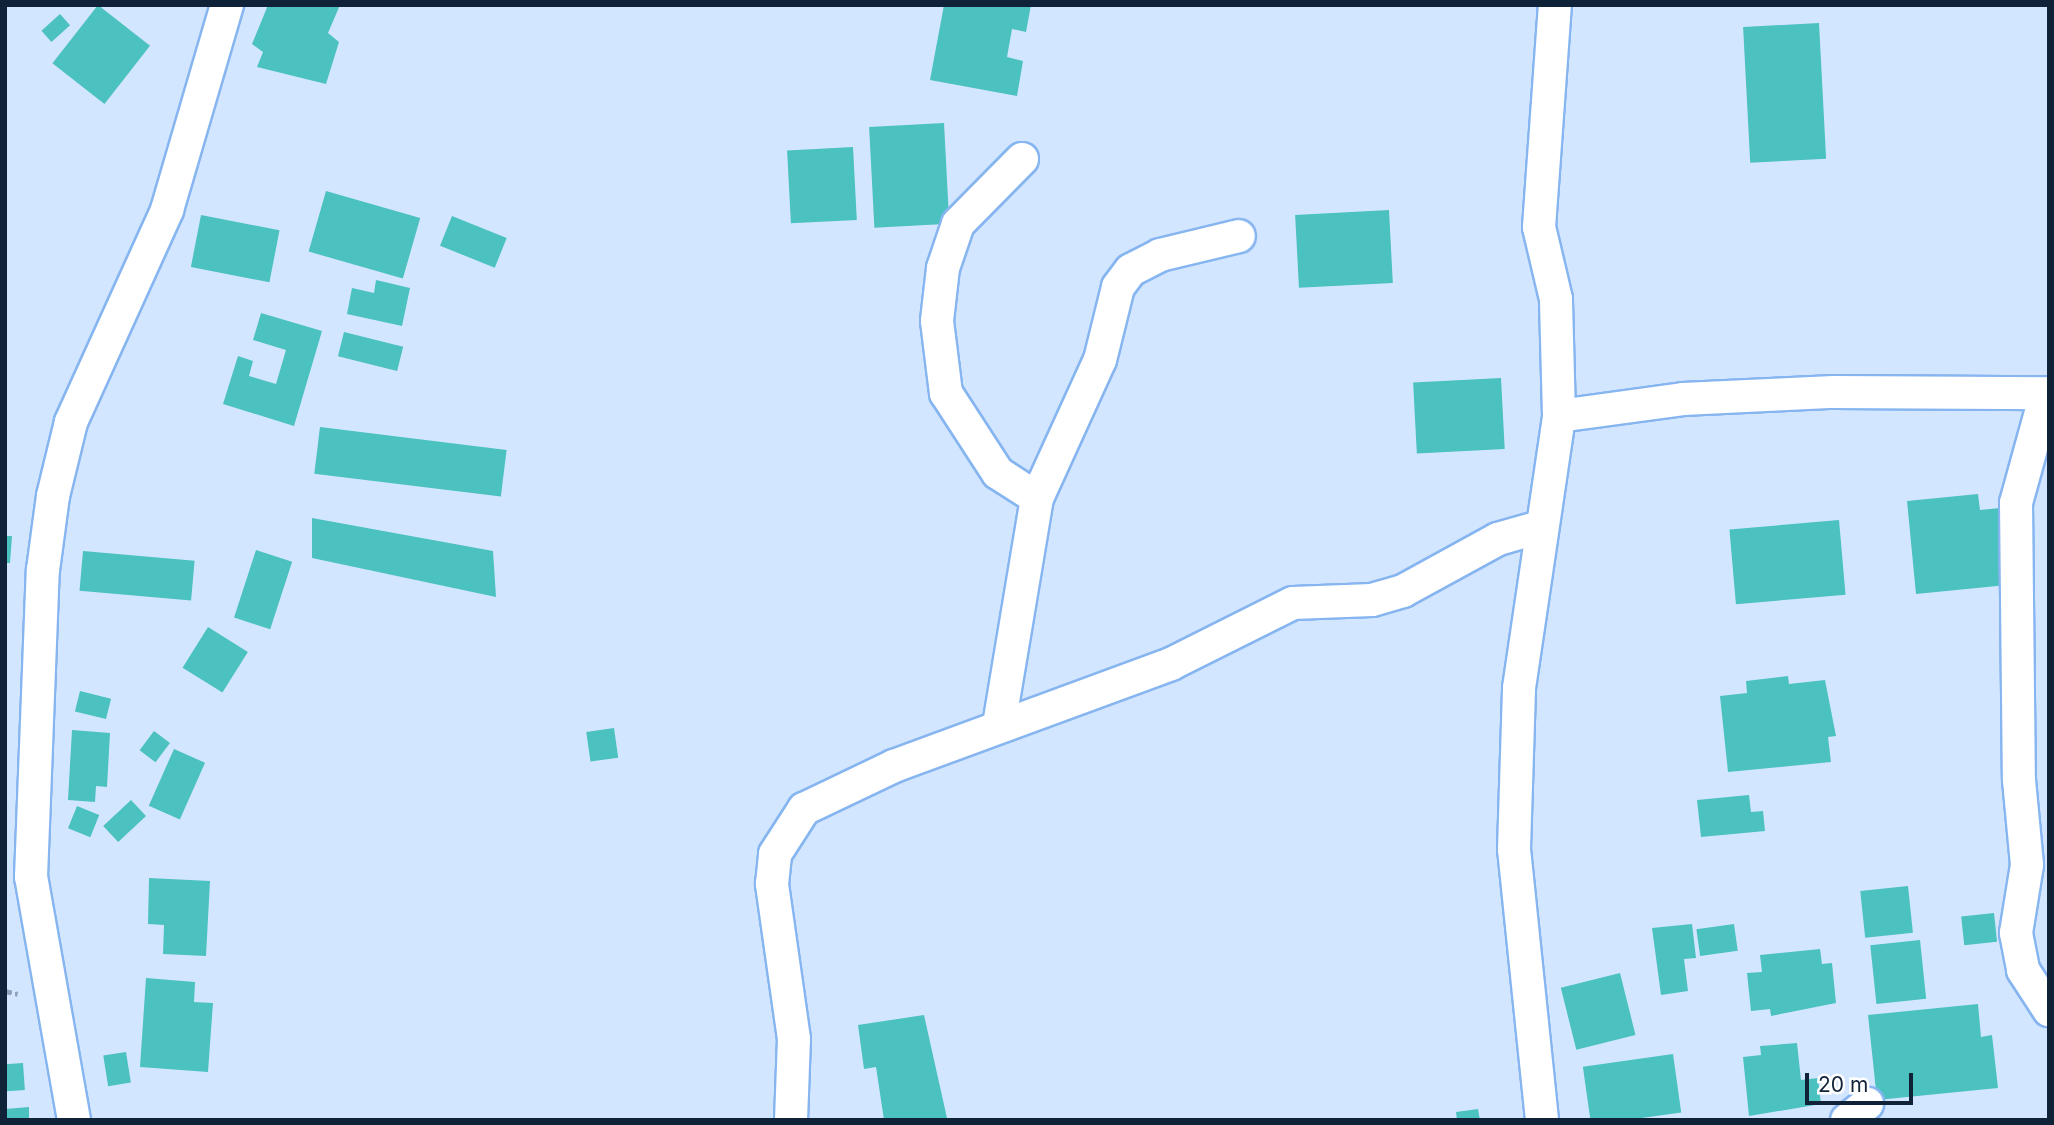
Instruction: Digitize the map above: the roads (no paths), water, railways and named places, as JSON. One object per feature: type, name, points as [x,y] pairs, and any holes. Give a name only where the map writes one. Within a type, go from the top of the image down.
[{"type":"street","points":[[74,1120],[31,877],[43,570],[53,496],[71,422],[167,210],[227,5]]},
{"type":"street","points":[[1542,1120],[1514,849],[1519,688],[1540,527],[1559,416],[1556,299],[1539,227],[1555,5]]},
{"type":"street","points":[[1022,159],[958,224],[943,268],[937,321],[946,393],[998,473],[1037,498]]},
{"type":"street","points":[[999,725],[1037,498],[1100,360],[1125,278],[1160,255],[1238,236]]},
{"type":"street","points":[[1559,416],[1683,400],[1833,392],[2047,394],[2016,503],[2019,780],[2027,865],[2016,933],[2023,971],[2049,1010]]},
{"type":"street","points":[[791,1120],[794,1039],[776,936],[775,854],[804,809],[828,794],[999,725],[1171,664],[1293,603],[1372,600],[1403,591],[1498,539],[1540,527]]}]
